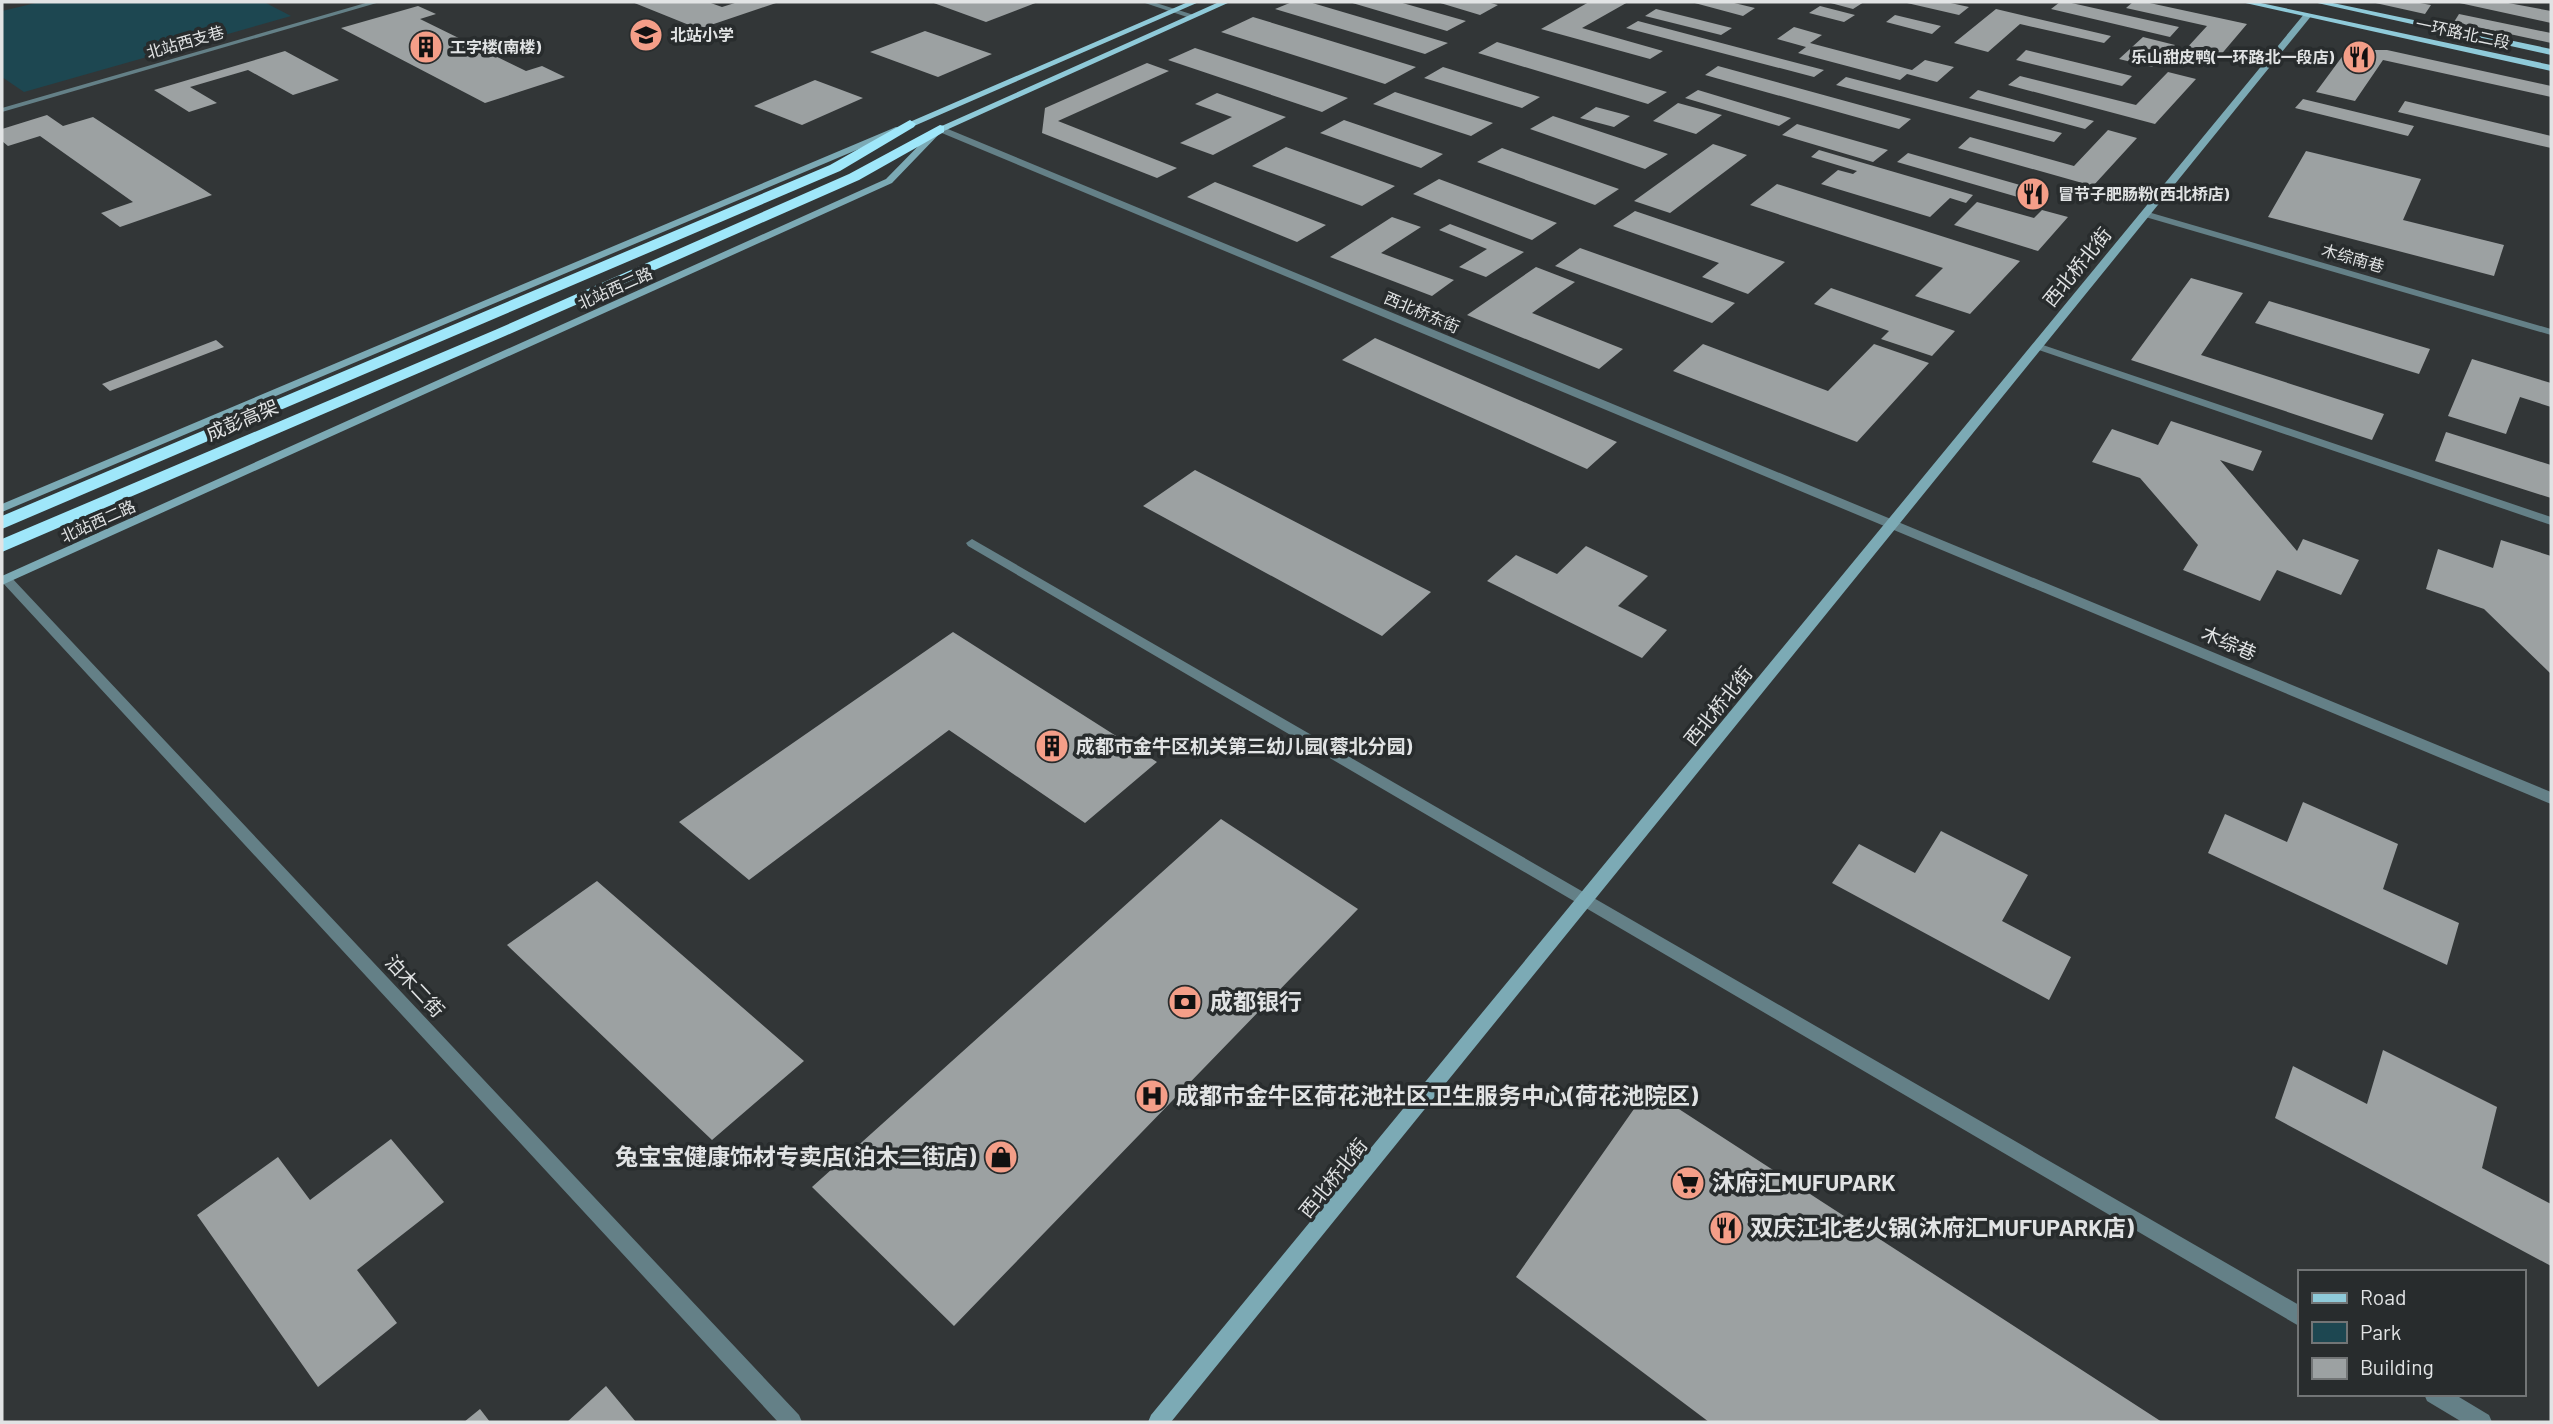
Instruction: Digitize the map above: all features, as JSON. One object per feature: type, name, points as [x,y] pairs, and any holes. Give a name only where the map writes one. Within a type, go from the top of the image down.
[{"type":"highway","name":"成彭高架","points":[[2,523],[835,168],[910,124]]},
{"type":"highway","name":"成彭高架","points":[[2,546],[500,333],[854,177],[940,129]]},
{"type":"main road","name":"北站西二路","points":[[910,124],[1195,2]]},
{"type":"main road","name":"北站西二路","points":[[940,129],[1226,2]]},
{"type":"main road","name":"一环路北二段","points":[[2245,2],[2551,68]]},
{"type":"main road","name":"一环路北二段","points":[[2317,2],[2551,52]]},
{"type":"street","name":"北站西支巷","points":[[2,110],[376,2]]},
{"type":"street","points":[[1146,2],[1192,16]]},
{"type":"street","name":"西北桥北街","points":[[1158,1422],[2308,15]]},
{"type":"street","name":"北站西二路","points":[[2,508],[910,124]]},
{"type":"street","name":"北站西二路","points":[[4,580],[889,181],[940,129]]},
{"type":"street","name":"西北桥东街","points":[[940,129],[1892,524]]},
{"type":"street","name":"木综南巷","points":[[2145,214],[2551,332]]},
{"type":"street","points":[[2037,346],[2551,521]]},
{"type":"street","name":"木综巷","points":[[1892,524],[2551,798]]},
{"type":"street","points":[[972,543],[2298,1315]]},
{"type":"street","name":"泊木二街","points":[[4,580],[792,1422]]},
{"type":"street","points":[[2437,1396],[2482,1422]]},
{"type":"green space","points":[[40,2],[264,2],[291,16],[24,92],[2,77],[2,11]]},
{"type":"building","points":[[632,2],[708,2],[722,7],[738,2],[779,2],[699,29]]},
{"type":"building","points":[[931,2],[1038,2],[986,22]]},
{"type":"building","points":[[1292,2],[1309,2],[1448,43],[1425,54],[1275,9]]},
{"type":"building","points":[[1349,2],[1399,2],[1466,21],[1447,31]]},
{"type":"building","points":[[1437,2],[1487,2],[1498,5],[1480,15]]},
{"type":"building","points":[[1589,2],[1628,2],[1582,28],[1663,51],[1650,59],[1541,29]]},
{"type":"building","points":[[1691,2],[1730,2],[1755,8],[1743,16]]},
{"type":"building","points":[[1827,2],[1864,2],[1853,9]]},
{"type":"building","points":[[1946,2],[1969,7],[1959,15],[1907,3]]},
{"type":"building","points":[[2060,2],[2179,27],[2170,37],[2051,9]]},
{"type":"building","points":[[2133,2],[2145,2],[2247,24],[2219,57],[2185,50],[2207,26],[2126,8]]},
{"type":"building","points":[[2371,2],[2414,2],[2431,5],[2425,14]]},
{"type":"building","points":[[2455,2],[2503,2],[2551,11],[2551,23]]},
{"type":"building","name":"工字楼(南楼)","points":[[418,6],[436,14],[420,19],[526,71],[542,66],[565,77],[485,103],[341,28]]},
{"type":"building","points":[[1820,6],[1855,15],[1844,22],[1809,13]]},
{"type":"building","points":[[1656,9],[1732,28],[1721,35],[1645,16]]},
{"type":"building","points":[[1996,9],[2111,36],[2104,43],[2020,24],[1988,52],[1954,43]]},
{"type":"building","points":[[2459,14],[2551,33],[2551,43],[2454,22]]},
{"type":"building","points":[[1895,15],[1941,26],[1932,34],[1886,22]]},
{"type":"building","points":[[1253,17],[1416,67],[1385,84],[1221,32]]},
{"type":"building","points":[[1638,21],[1824,70],[1814,77],[1626,28]]},
{"type":"building","points":[[1794,27],[1822,35],[1810,43],[1912,70],[1925,60],[1954,67],[1937,82],[1907,74],[1900,80],[1798,53],[1806,47],[1777,39]]},
{"type":"building","points":[[925,31],[992,54],[938,77],[870,52]]},
{"type":"building","points":[[2143,37],[2175,45],[2152,67],[2119,59]]},
{"type":"building","points":[[1497,42],[1667,92],[1648,104],[1478,53]]},
{"type":"building","points":[[1195,48],[1348,98],[1322,112],[1168,60]]},
{"type":"building","points":[[2026,50],[2132,76],[2122,86],[2016,60]]},
{"type":"building","points":[[2347,50],[2387,50],[2551,86],[2551,97],[2383,60],[2355,101],[2316,92]]},
{"type":"building","points":[[285,51],[339,80],[293,95],[248,70],[190,87],[217,103],[189,112],[154,90]]},
{"type":"building","points":[[1147,63],[1169,71],[1058,121],[1177,168],[1157,178],[1042,133],[1045,108]]},
{"type":"building","points":[[1718,66],[1911,119],[1899,129],[1705,75]]},
{"type":"building","points":[[1443,67],[1540,97],[1522,108],[1424,78]]},
{"type":"building","points":[[2168,72],[2196,79],[2155,124],[2008,85],[2020,76],[2136,105]]},
{"type":"building","points":[[1846,77],[2062,133],[2054,142],[1836,85]]},
{"type":"building","points":[[815,80],[863,98],[802,125],[754,106]]},
{"type":"building","points":[[1698,90],[1791,118],[1779,126],[1685,98]]},
{"type":"building","points":[[1978,90],[2094,121],[2085,129],[1969,98]]},
{"type":"building","points":[[1395,92],[1493,123],[1471,136],[1373,104]]},
{"type":"building","points":[[1217,93],[1286,117],[1213,155],[1180,143],[1232,117],[1195,104]]},
{"type":"building","points":[[2303,99],[2414,126],[2408,136],[2295,108]]},
{"type":"building","points":[[2405,101],[2551,136],[2551,148],[2398,112]]},
{"type":"building","points":[[1678,103],[1722,115],[1696,134],[1653,121]]},
{"type":"building","points":[[1596,107],[1630,116],[1614,127],[1580,118]]},
{"type":"building","points":[[47,115],[63,126],[93,117],[212,195],[120,227],[101,213],[133,202],[40,136],[8,146],[2,141],[2,129]]},
{"type":"building","points":[[1553,116],[1668,154],[1645,169],[1530,129]]},
{"type":"building","points":[[1344,120],[1443,154],[1421,168],[1320,133]]},
{"type":"building","points":[[1797,124],[1888,150],[1873,162],[1782,135]]},
{"type":"building","points":[[2108,130],[2137,138],[2093,186],[1958,148],[1970,137],[2074,166]]},
{"type":"building","points":[[1713,144],[1747,155],[1670,213],[1634,201]]},
{"type":"building","points":[[1286,147],[1395,186],[1362,206],[1252,166]]},
{"type":"building","points":[[1502,148],[1619,189],[1595,205],[1477,162]]},
{"type":"building","points":[[1819,150],[1973,195],[1966,203],[1950,198],[1930,217],[1821,184],[1838,170],[1853,174],[1857,171],[1811,157]]},
{"type":"building","points":[[2306,151],[2421,179],[2403,220],[2504,245],[2494,276],[2268,217]]},
{"type":"building","points":[[1908,153],[2048,193],[2038,203],[1897,162]]},
{"type":"building","points":[[1439,179],[1557,223],[1532,240],[1413,194]]},
{"type":"building","points":[[1215,182],[1326,225],[1297,242],[1187,197]]},
{"type":"building","points":[[1777,184],[2020,261],[1970,314],[1915,296],[1943,268],[1750,205]]},
{"type":"building","points":[[1977,202],[2034,218],[2042,210],[2068,217],[2038,251],[1954,225]]},
{"type":"building","points":[[1635,211],[1785,262],[1748,294],[1702,277],[1719,263],[1613,226]]},
{"type":"building","points":[[1392,217],[1421,227],[1381,253],[1454,280],[1432,296],[1330,257]]},
{"type":"building","points":[[1450,224],[1524,252],[1486,277],[1459,267],[1487,249],[1439,230]]},
{"type":"building","points":[[1580,248],[1735,303],[1712,323],[1555,266]]},
{"type":"building","points":[[1536,267],[1575,282],[1532,313],[1623,349],[1599,369],[1467,315]]},
{"type":"building","points":[[2191,278],[2243,293],[2201,355],[2384,414],[2372,440],[2131,360]]},
{"type":"building","points":[[1831,288],[1955,331],[1932,356],[1881,339],[1889,331],[1814,304]]},
{"type":"building","points":[[2269,301],[2430,349],[2419,374],[2255,323]]},
{"type":"building","points":[[1375,338],[1617,442],[1587,469],[1342,360]]},
{"type":"building","points":[[216,340],[224,347],[110,391],[102,384]]},
{"type":"building","points":[[1703,344],[1828,391],[1874,344],[1929,363],[1857,442],[1673,371]]},
{"type":"building","points":[[2472,359],[2551,383],[2551,407],[2520,397],[2506,434],[2448,416]]},
{"type":"building","points":[[2171,421],[2262,451],[2253,471],[2220,460],[2297,551],[2303,539],[2359,560],[2341,595],[2277,570],[2260,601],[2183,570],[2198,545],[2140,478],[2092,462],[2112,429],[2158,445]]},
{"type":"building","points":[[2446,432],[2551,465],[2551,498],[2435,461]]},
{"type":"building","points":[[1195,470],[1431,592],[1382,636],[1143,506]]},
{"type":"building","points":[[2501,540],[2551,556],[2551,674],[2484,609],[2426,589],[2438,549],[2493,568]]},
{"type":"building","points":[[1586,546],[1648,576],[1618,606],[1667,630],[1642,658],[1487,581],[1516,555],[1557,574]]},
{"type":"building","name":"成都市金牛区机关第三幼儿园(蓉北分园)","points":[[953,632],[1157,762],[1085,823],[949,730],[749,880],[679,822]]},
{"type":"building","points":[[2303,802],[2398,844],[2383,889],[2459,923],[2447,965],[2208,853],[2225,814],[2287,842]]},
{"type":"building","points":[[1221,819],[1358,909],[954,1326],[812,1187]]},
{"type":"building","points":[[1941,831],[2028,875],[2002,921],[2071,957],[2049,1000],[1832,883],[1859,844],[1915,873]]},
{"type":"building","points":[[597,881],[804,1061],[712,1140],[507,945]]},
{"type":"building","points":[[2383,1050],[2497,1107],[2482,1168],[2551,1204],[2551,1266],[2275,1118],[2293,1066],[2367,1104]]},
{"type":"building","name":"沐府汇MUFUPARK","points":[[1648,1089],[2162,1422],[1709,1422],[1516,1277]]},
{"type":"building","points":[[391,1139],[444,1202],[357,1270],[397,1323],[318,1387],[197,1215],[278,1157],[310,1200]]},
{"type":"building","points":[[606,1386],[636,1422],[567,1422]]},
{"type":"building","points":[[480,1409],[490,1422],[464,1422]]},
{"type":"place","name":"北站小学","points":[[646,35]]},
{"type":"place","name":"工字楼(南楼)","points":[[426,47]]},
{"type":"place","name":"乐山甜皮鸭(一环路北一段店)","points":[[2359,57]]},
{"type":"place","name":"冒节子肥肠粉(西北桥店)","points":[[2033,194]]},
{"type":"place","name":"成都市金牛区机关第三幼儿园(蓉北分园)","points":[[1052,746]]},
{"type":"place","name":"成都银行","points":[[1185,1002]]},
{"type":"place","name":"成都市金牛区荷花池社区卫生服务中心(荷花池院区)","points":[[1152,1096]]},
{"type":"place","name":"兔宝宝健康饰材专卖店(泊木二街店)","points":[[1001,1157]]},
{"type":"place","name":"沐府汇MUFUPARK","points":[[1688,1183]]},
{"type":"place","name":"双庆江北老火锅(沐府汇MUFUPARK店)","points":[[1726,1228]]}]
